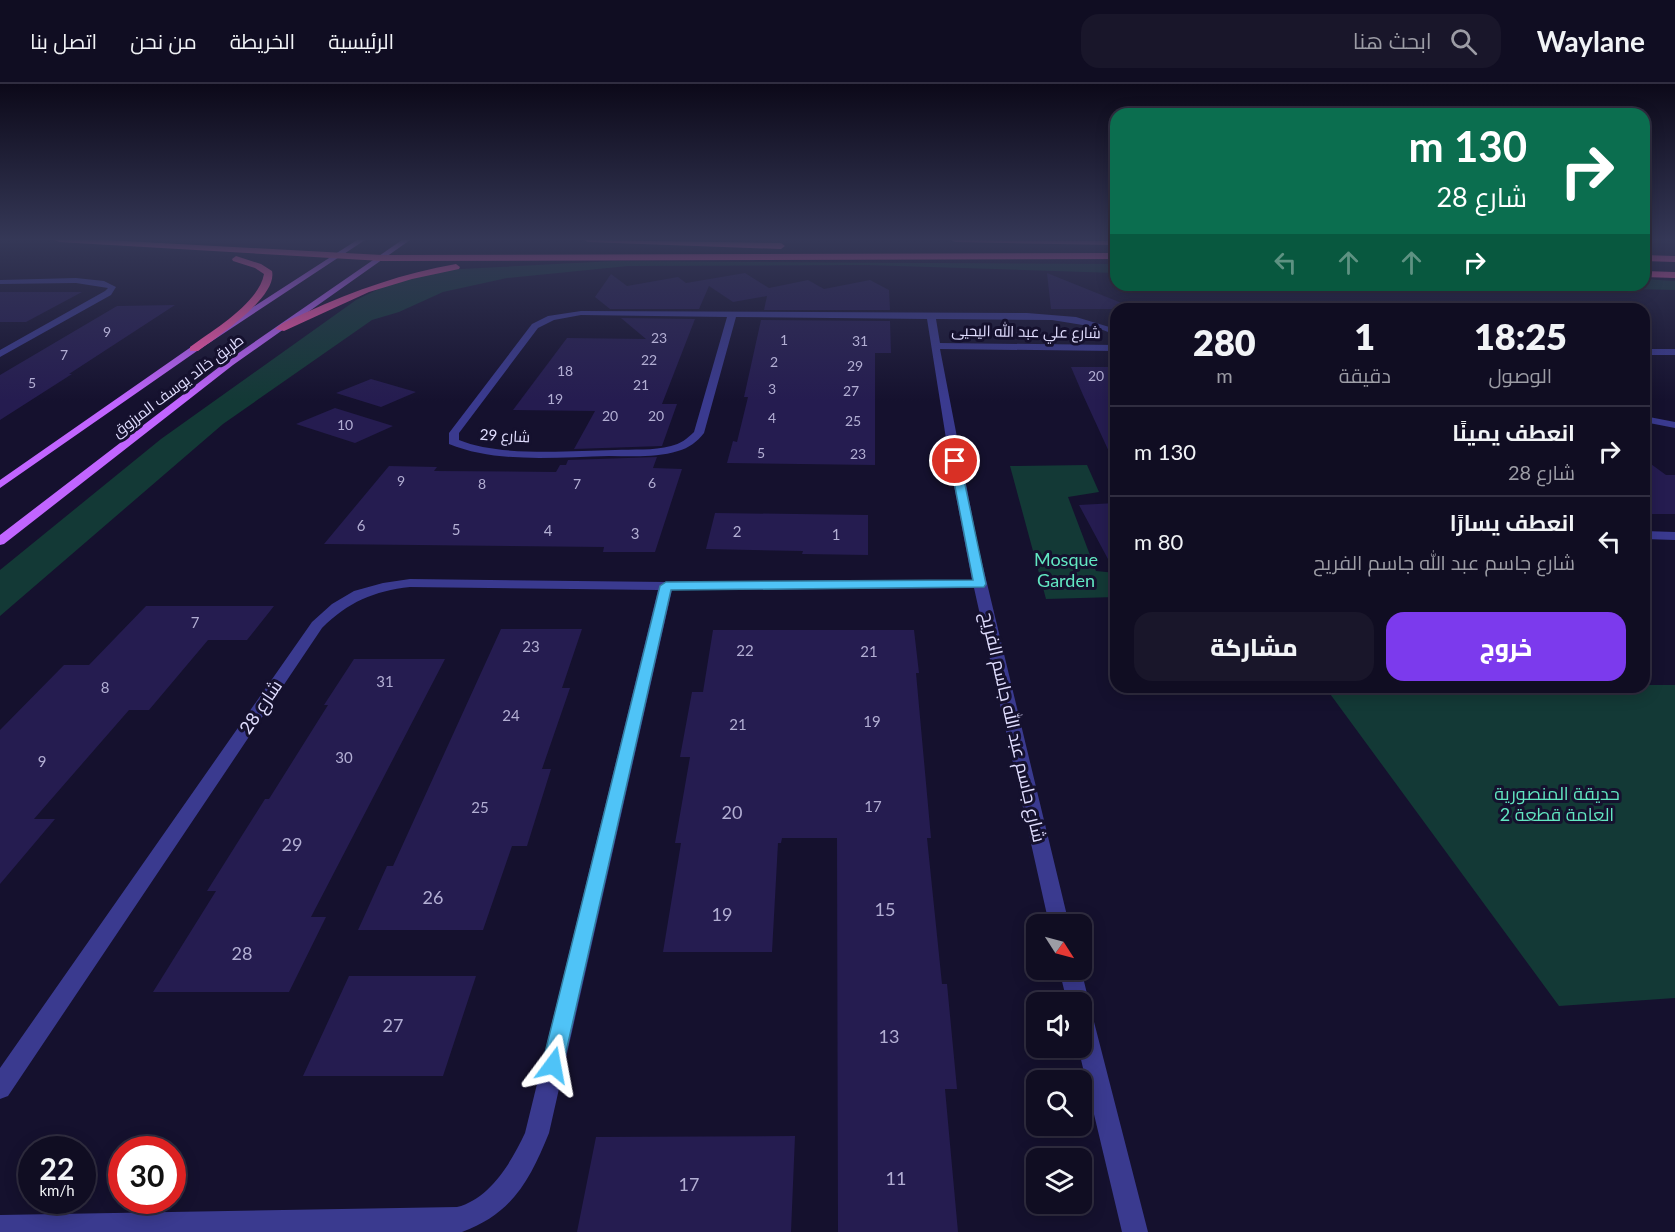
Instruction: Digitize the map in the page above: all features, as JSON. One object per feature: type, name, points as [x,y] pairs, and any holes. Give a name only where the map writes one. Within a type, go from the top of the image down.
[{"type":"highway","points":[[194,349],[261,294]]},
{"type":"highway","points":[[280,329],[356,294]]},
{"type":"main road","name":"طريق خالد يوسف المرزوق","points":[[0,485],[194,349],[280,294]]},
{"type":"main road","name":"طريق خالد يوسف المرزوق","points":[[0,541],[230,363],[331,294]]},
{"type":"street","points":[[0,354],[107,294]]},
{"type":"street","name":"شارع 29","points":[[732,315],[699,433],[686,445],[653,452],[505,453],[476,450],[453,442],[454,432],[535,326],[544,320],[581,313],[932,317]]},
{"type":"street","name":"شارع علي عبد الله اليحيى","points":[[932,317],[1061,318],[1090,322],[1110,330]]},
{"type":"street","name":"شارع جاسم عبد الله جاسم الفريح","points":[[932,317],[955,461],[980,584],[1057,914]]},
{"type":"street","name":"شارع علي عبد الله اليحيى","points":[[936,346],[1110,348]]},
{"type":"street","points":[[1650,352],[1675,352]]},
{"type":"street","points":[[1650,420],[1675,425]]},
{"type":"street","points":[[1650,535],[1675,536]]},
{"type":"street","name":"شارع 28","points":[[0,1088],[317,625],[342,602],[362,591],[384,585],[410,583],[666,586],[980,584]]},
{"type":"street","points":[[0,1228],[432,1222],[466,1218],[495,1199],[519,1171],[537,1133],[666,586]]},
{"type":"street","points":[[1092,1058],[1135,1232]]},
{"type":"green space","points":[[369,294],[440,294],[399,312],[372,320],[223,424],[0,616],[0,570],[161,439],[356,300]]},
{"type":"green space","name":"Mosque Garden","points":[[1087,465],[1099,492],[1068,497],[1096,571],[1110,572],[1110,597],[1046,599],[1010,466]]},
{"type":"green space","name":"حديقة المنصورية العامة قطعة 2","points":[[1650,685],[1675,685],[1675,998],[1559,1006],[1329,693],[1650,693]]},
{"type":"building","points":[[0,294],[79,294],[26,322],[0,322]]},
{"type":"building","points":[[597,294],[706,294],[699,309],[610,309],[595,297]]},
{"type":"building","points":[[720,294],[889,294],[890,310],[764,310],[767,296],[733,302]]},
{"type":"building","points":[[1049,294],[1098,294],[1122,303],[1110,303],[1110,309],[1051,309]]},
{"type":"building","points":[[175,305],[0,420],[0,375],[117,306]]},
{"type":"building","points":[[621,318],[695,319],[662,404],[677,404],[662,446],[574,449],[595,411],[513,410],[567,338],[646,339]]},
{"type":"building","points":[[761,320],[890,321],[891,353],[875,353],[875,465],[727,463],[733,441],[737,442],[748,397],[744,397]]},
{"type":"building","points":[[1071,367],[1110,367],[1110,454]]},
{"type":"building","points":[[371,379],[416,392],[381,407],[336,393]]},
{"type":"building","points":[[335,408],[393,426],[355,443],[296,424]]},
{"type":"building","points":[[657,457],[653,468],[682,469],[655,552],[603,552],[604,547],[324,544],[389,466],[437,467],[434,471],[556,472],[560,465],[566,465],[568,460]]},
{"type":"building","points":[[1650,463],[1666,475],[1675,475],[1675,514],[1650,514]]},
{"type":"building","points":[[1110,503],[1110,563],[1079,505]]},
{"type":"building","points":[[715,513],[868,515],[868,555],[706,549]]},
{"type":"building","points":[[146,606],[274,606],[247,640],[208,640],[149,710],[129,710],[34,819],[55,819],[0,884],[0,730],[64,665],[89,665]]},
{"type":"building","points":[[501,629],[582,629],[562,688],[570,688],[542,769],[551,769],[527,846],[512,846],[483,930],[358,930],[387,866],[393,866]]},
{"type":"building","points":[[713,630],[914,630],[931,838],[927,838],[942,984],[947,984],[957,1089],[945,1089],[958,1232],[838,1232],[837,838],[782,838],[781,843],[778,843],[772,952],[663,952],[681,843],[675,843],[690,757],[680,757],[692,692],[703,692]]},
{"type":"building","points":[[354,659],[445,659],[311,917],[326,917],[289,992],[153,992],[216,891],[207,891],[265,799],[269,799]]},
{"type":"building","points":[[349,976],[476,976],[443,1076],[303,1076]]},
{"type":"building","points":[[795,1136],[791,1232],[577,1232],[596,1137]]},
{"type":"route","points":[[553,1065],[666,586],[980,584],[955,461]]}]
